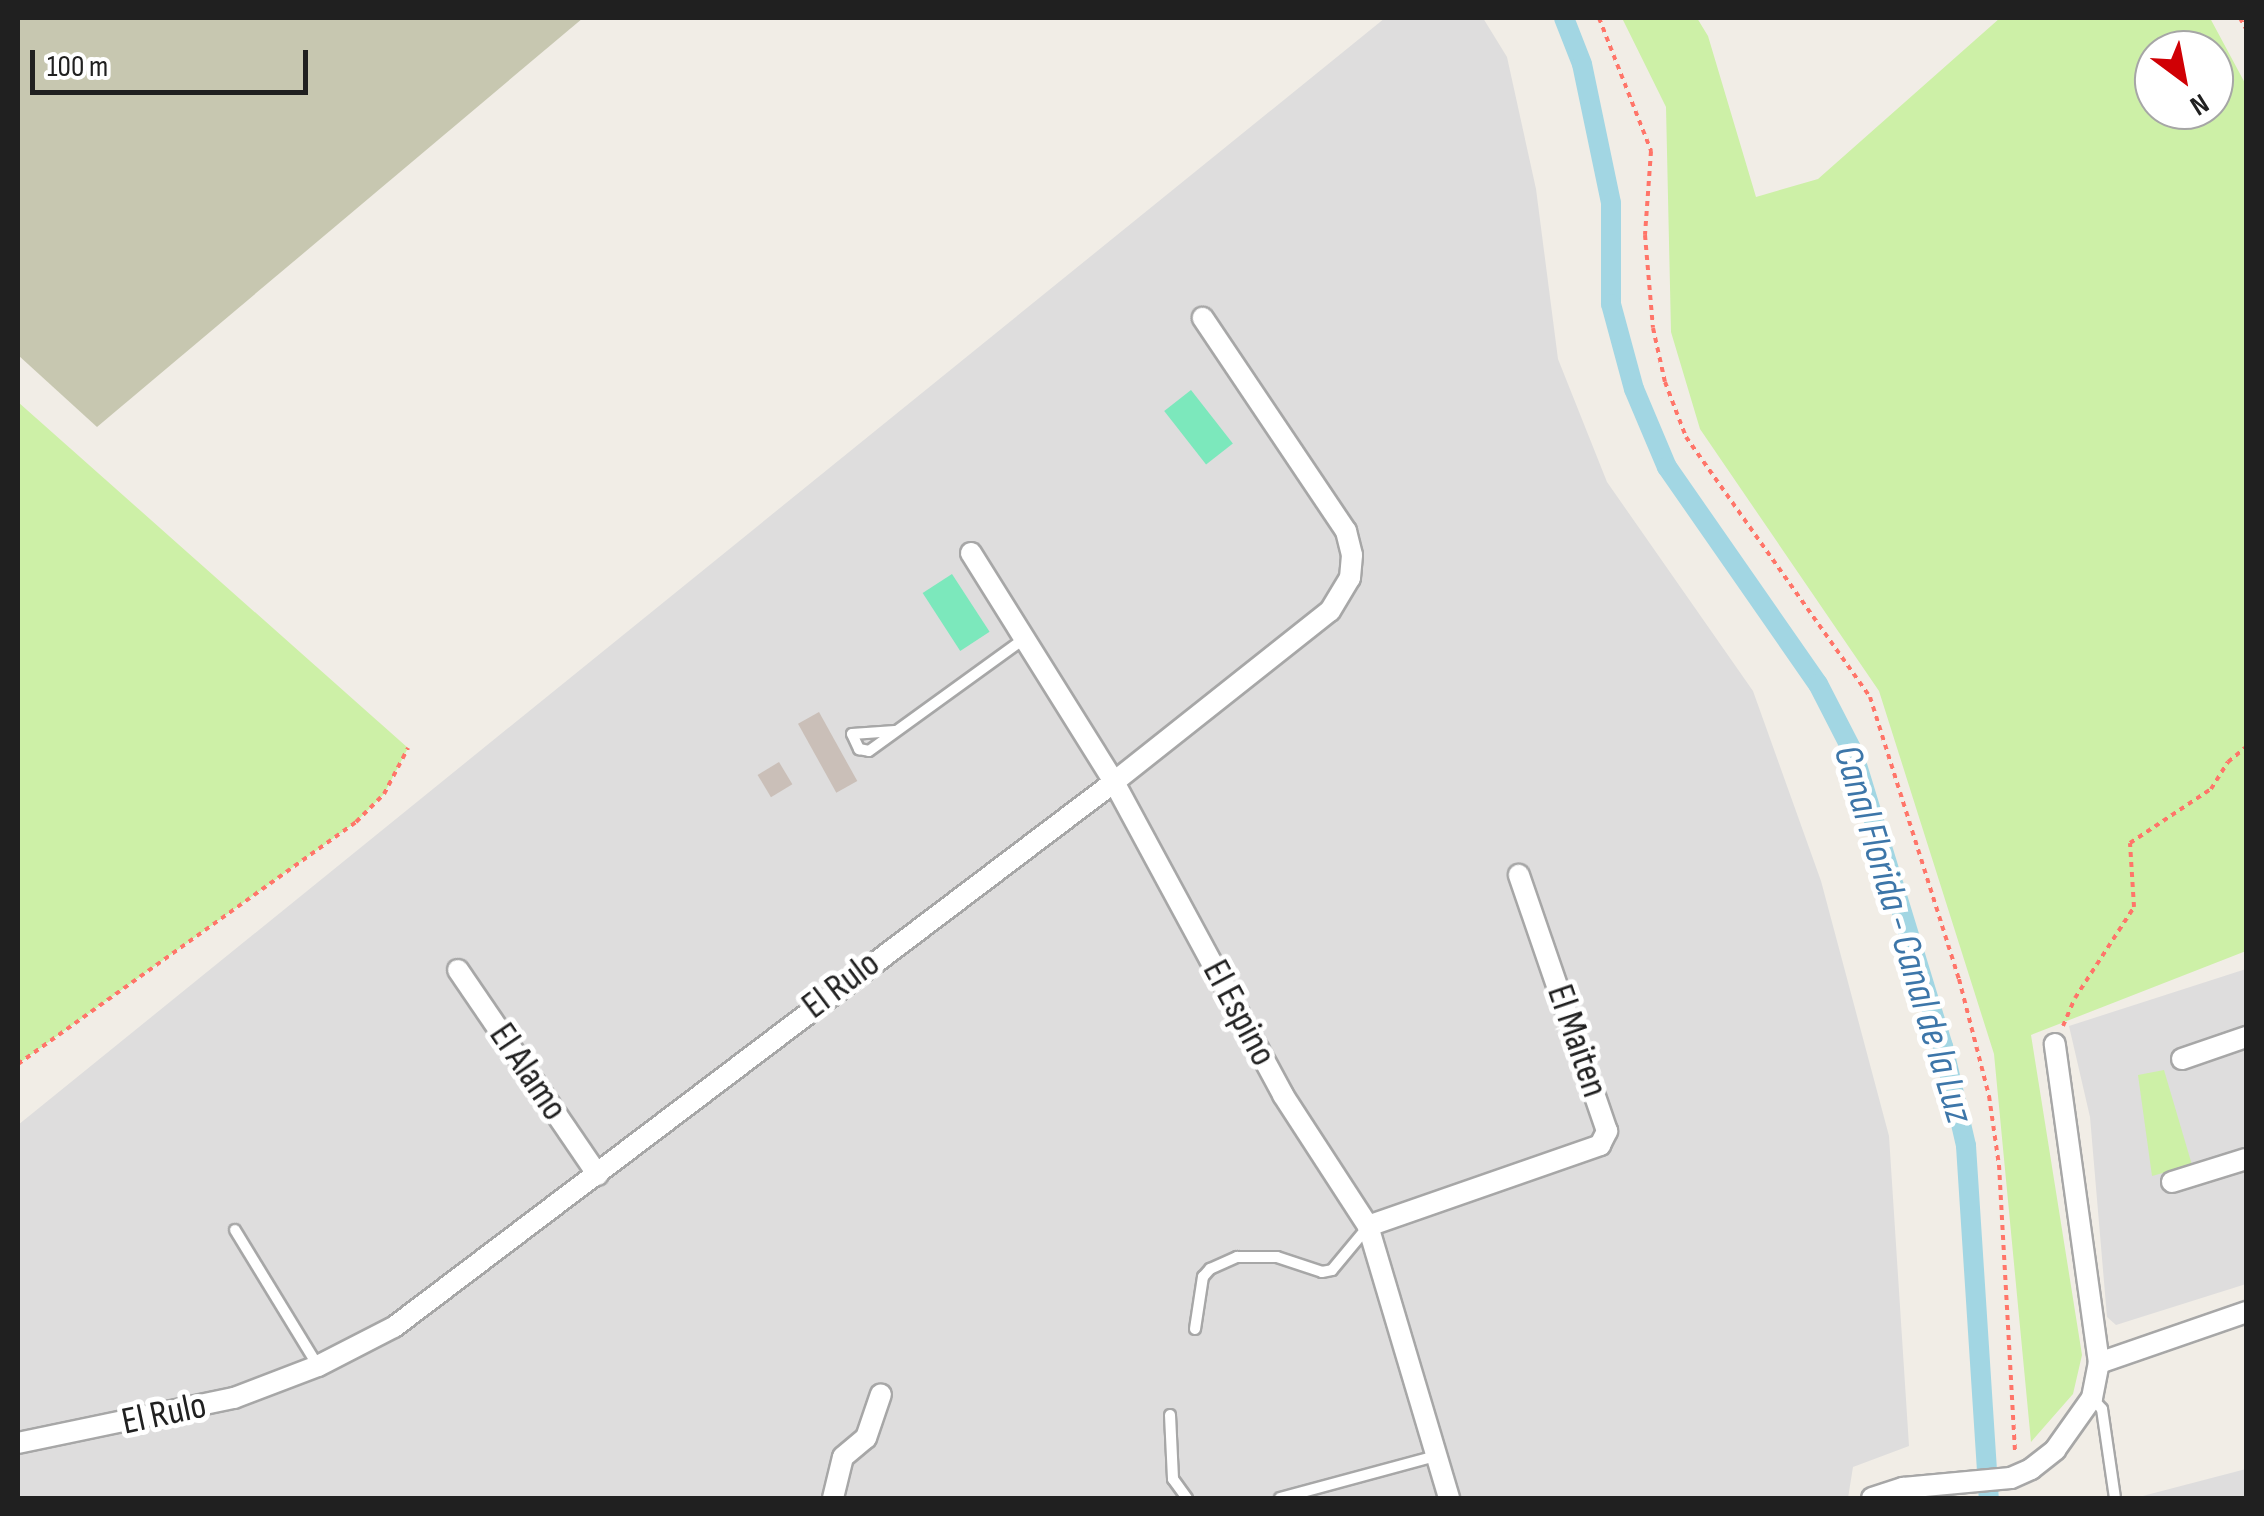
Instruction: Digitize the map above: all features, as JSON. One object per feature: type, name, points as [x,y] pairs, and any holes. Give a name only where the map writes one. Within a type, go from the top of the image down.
[{"type":"street","name":"El Rulo","points":[[18,1444],[203,1406],[318,1366],[394,1327],[598,1175],[720,1076],[1114,782],[1330,611],[1350,578],[1352,554],[1340,521],[1203,318]]},
{"type":"street","name":"El Espino","points":[[971,553],[1114,782],[1284,1096],[1368,1226],[1450,1498]]},
{"type":"street","name":"El Maiten","points":[[1368,1226],[1600,1145],[1606,1131],[1519,876]]},
{"type":"street","name":"El Alamo","points":[[458,970],[598,1175]]},
{"type":"street","points":[[2182,1058],[2246,1037]]},
{"type":"street","points":[[1872,1498],[1903,1488],[2014,1476],[2055,1450],[2092,1398],[2099,1363],[2055,1044]]},
{"type":"street","points":[[2172,1182],[2246,1159]]},
{"type":"street","points":[[2099,1363],[2246,1312]]},
{"type":"street","points":[[833,1498],[842,1458],[866,1438],[881,1394]]},
{"type":"lane","points":[[895,732],[1025,639]]},
{"type":"lane","points":[[1196,1329],[1203,1277],[1210,1269],[1237,1258],[1277,1256],[1322,1272],[1332,1270],[1368,1226]]},
{"type":"lane","points":[[235,1230],[318,1366]]},
{"type":"lane","points":[[2092,1398],[2102,1410],[2115,1498]]},
{"type":"lane","points":[[1170,1415],[1172,1479],[1187,1498]]},
{"type":"lane","points":[[1280,1498],[1436,1456]]},
{"type":"path","points":[[1599,18],[1652,151],[1644,235],[1652,328],[1665,382],[1686,438],[1870,696],[1959,979],[1990,1096],[1999,1165],[2014,1476]]},
{"type":"path","points":[[2240,18],[2246,29]]},
{"type":"path","points":[[2055,1044],[2075,998],[2134,907],[2130,843],[2210,789],[2228,762],[2246,747]]},
{"type":"path","points":[[18,1064],[356,822],[384,794],[408,748]]},
{"type":"shaded area","points":[[18,18],[583,18],[97,427],[18,355]]},
{"type":"shaded area","points":[[1385,18],[1483,18],[1507,57],[1536,189],[1558,359],[1607,482],[1753,691],[1821,881],[1889,1136],[1909,1446],[1853,1467],[1848,1498],[18,1498],[18,1125]]},
{"type":"shaded area","points":[[2246,969],[2246,1284],[2116,1325],[2107,1317],[2090,1117],[2069,1026]]},
{"type":"shaded area","points":[[2246,1469],[2246,1498],[2135,1498]]},
{"type":"green space","points":[[1622,18],[1697,18],[1708,36],[1756,197],[1818,179],[2000,18],[2210,18],[2216,30],[2134,30],[2134,130],[2234,130],[2234,63],[2246,85],[2246,951],[2031,1035],[2082,1355],[2073,1394],[2031,1442],[1994,1054],[1879,691],[1700,429],[1671,332],[1666,107]]},
{"type":"green space","points":[[1191,390],[1233,444],[1206,465],[1164,411]]},
{"type":"green space","points":[[18,402],[408,748],[384,794],[356,822],[18,1064]]},
{"type":"green space","points":[[952,574],[990,632],[960,651],[923,593]]},
{"type":"green space","points":[[2164,1070],[2192,1165],[2152,1176],[2138,1075]]},
{"type":"building","points":[[819,712],[857,781],[836,793],[798,724]]},
{"type":"building","points":[[779,762],[792,784],[771,797],[758,775]]},
{"type":"waterway","name":"Canal Florida - Canal de la Luz","points":[[1564,18],[1582,64],[1611,203],[1611,304],[1634,389],[1667,467],[1818,684],[1853,752],[1943,1046],[1966,1146],[1989,1498]]}]
